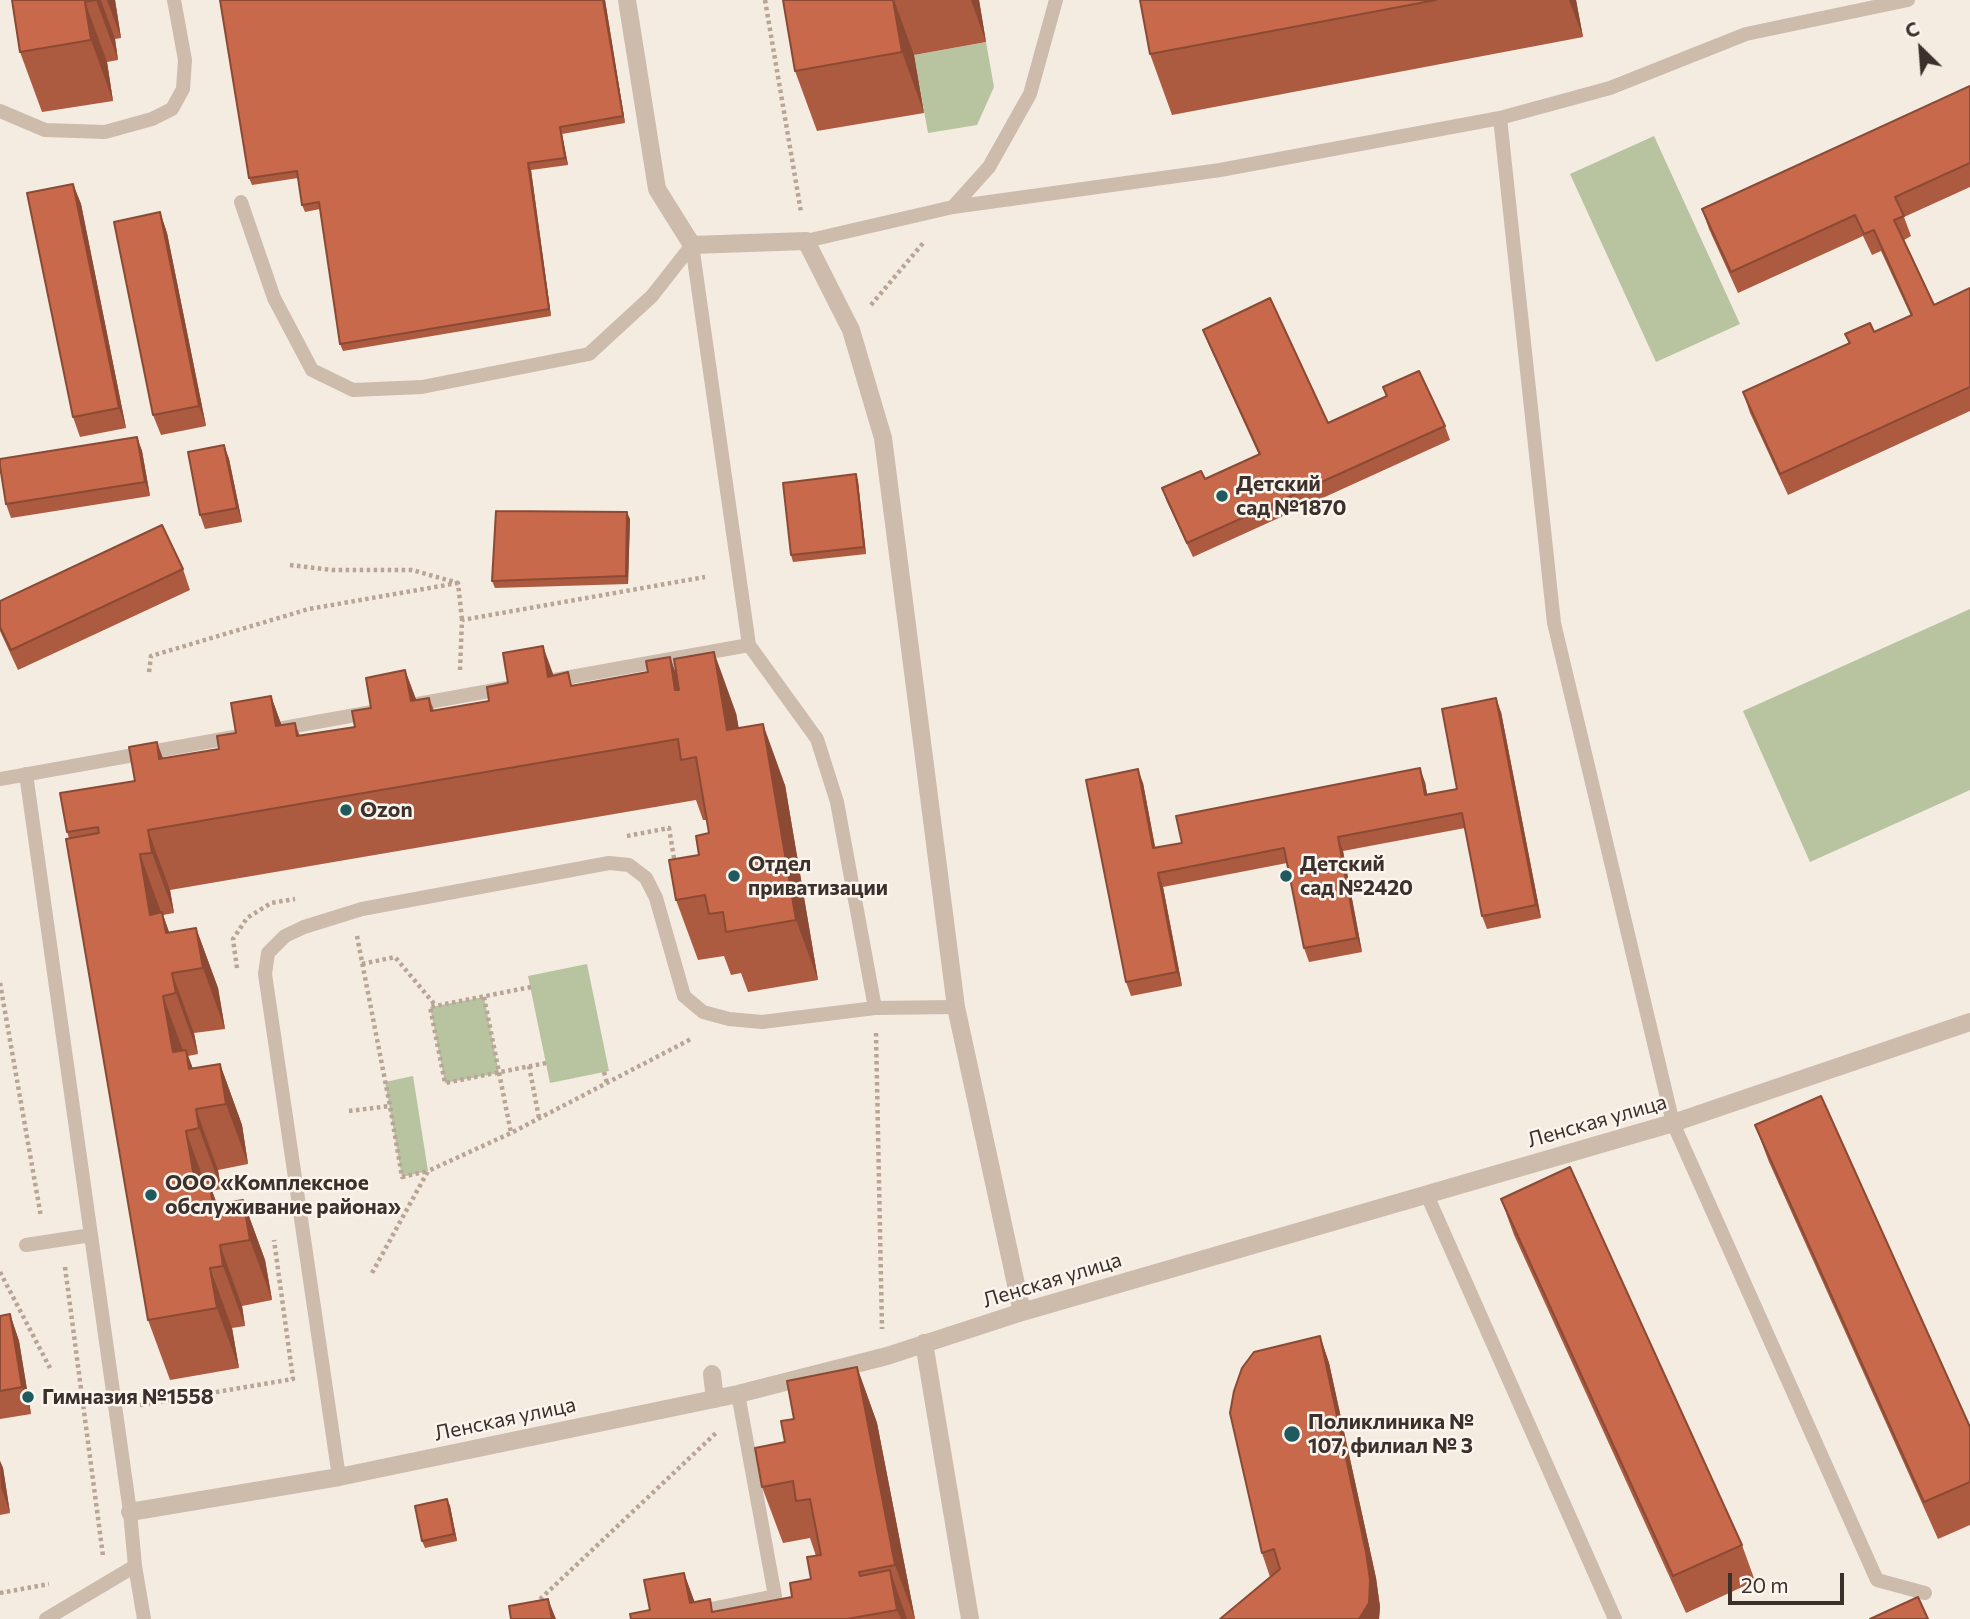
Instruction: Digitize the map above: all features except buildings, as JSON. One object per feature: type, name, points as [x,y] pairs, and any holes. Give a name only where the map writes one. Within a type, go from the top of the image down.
[{"type":"street","points":[[627,0],[657,189],[692,245],[806,241],[851,330],[883,438],[956,1007],[1022,1312]]},
{"type":"street","name":"Ленская улица","points":[[130,1512],[339,1477],[715,1399],[740,1402],[1022,1312],[1673,1123],[1970,1022]]},
{"type":"street","points":[[924,1343],[970,1619]]},
{"type":"street","points":[[712,1374],[715,1399]]},
{"type":"lane","points":[[0,111],[45,130],[105,132],[152,119],[172,108],[183,89],[185,60],[174,0]]},
{"type":"lane","points":[[953,207],[989,167],[1030,94],[1056,0]]},
{"type":"lane","points":[[806,241],[953,207],[1220,170],[1500,118],[1610,88],[1746,34],[1909,0]]},
{"type":"lane","points":[[1500,118],[1554,623],[1673,1123],[1877,1580],[1925,1593]]},
{"type":"lane","points":[[241,202],[274,298],[312,370],[353,390],[422,387],[589,354],[652,296],[692,245]]},
{"type":"lane","points":[[692,245],[749,645],[817,739],[838,802],[875,1008]]},
{"type":"lane","points":[[545,681],[749,645]]},
{"type":"lane","points":[[0,779],[517,686]]},
{"type":"lane","points":[[26,774],[144,1619]]},
{"type":"lane","points":[[339,1477],[265,974],[268,953],[285,936],[304,927],[362,909],[609,863],[629,866],[646,878],[656,898],[684,996],[703,1012],[729,1019],[762,1022],[875,1008],[956,1007]]},
{"type":"lane","points":[[1427,1195],[1615,1619]]},
{"type":"lane","points":[[26,1245],[91,1235]]},
{"type":"lane","points":[[662,1619],[775,1596],[740,1402]]},
{"type":"lane","points":[[47,1619],[135,1566]]},
{"type":"path","points":[[765,0],[806,241]]},
{"type":"path","points":[[851,330],[953,207]]},
{"type":"path","points":[[290,565],[332,570],[412,570],[458,583]]},
{"type":"path","points":[[462,620],[705,577]]},
{"type":"path","points":[[458,583],[462,620],[460,674]]},
{"type":"path","points":[[149,672],[151,656],[309,609],[458,583]]},
{"type":"path","points":[[614,838],[669,828],[676,867]]},
{"type":"path","points":[[239,980],[233,939],[247,918],[271,903],[298,898]]},
{"type":"path","points":[[356,929],[401,1177],[429,1171],[511,1133],[729,1019]]},
{"type":"path","points":[[362,964],[395,957],[436,1006]]},
{"type":"path","points":[[0,983],[45,1242]]},
{"type":"path","points":[[531,987],[430,1007],[445,1083],[546,1063]]},
{"type":"path","points":[[484,996],[511,1133]]},
{"type":"path","points":[[875,1008],[883,1340],[887,1356]]},
{"type":"path","points":[[529,1066],[539,1118]]},
{"type":"path","points":[[604,1072],[607,1083]]},
{"type":"path","points":[[349,1111],[390,1106]]},
{"type":"path","points":[[372,1273],[429,1171]]},
{"type":"path","points":[[141,1417],[139,1405],[293,1379],[272,1228]]},
{"type":"path","points":[[62,1239],[104,1567]]},
{"type":"path","points":[[0,1272],[50,1368]]},
{"type":"path","points":[[529,1609],[740,1402]]},
{"type":"path","points":[[0,1593],[52,1583]]},
{"type":"green space","points":[[986,42],[994,87],[977,125],[928,133],[914,55]]},
{"type":"green space","points":[[1654,136],[1740,324],[1656,362],[1570,174]]},
{"type":"green space","points":[[1970,609],[1970,790],[1810,862],[1743,711]]},
{"type":"green space","points":[[587,964],[609,1071],[550,1083],[528,976]]},
{"type":"green space","points":[[484,997],[499,1073],[445,1083],[430,1007]]},
{"type":"green space","points":[[413,1076],[428,1171],[402,1177],[385,1082]]},
{"type":"place","name":"Детский сад №1870","points":[[1222,496]]},
{"type":"place","name":"Ozon","points":[[346,810]]},
{"type":"place","name":"Отдел приватизации","points":[[734,876]]},
{"type":"place","name":"Детский сад №2420","points":[[1286,876]]},
{"type":"place","name":"ООО «Комплексное обслуживание района»","points":[[151,1195]]},
{"type":"place","name":"Гимназия №1558","points":[[28,1397]]},
{"type":"place","name":"Поликлиника № 107, филиал № 3","points":[[1292,1434]]}]
